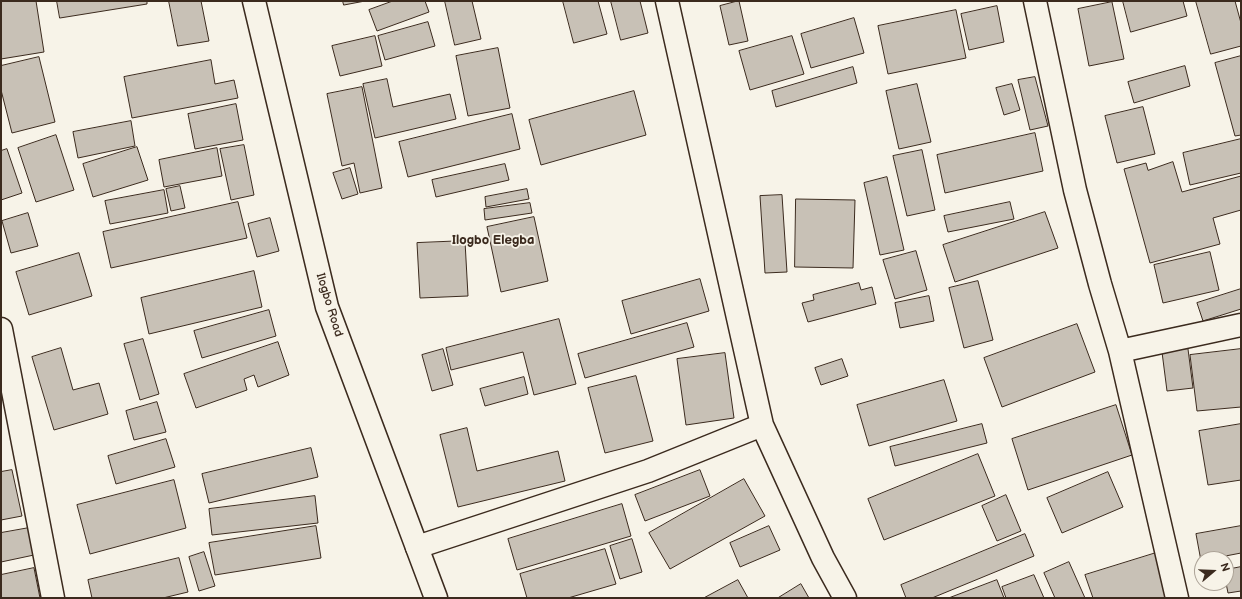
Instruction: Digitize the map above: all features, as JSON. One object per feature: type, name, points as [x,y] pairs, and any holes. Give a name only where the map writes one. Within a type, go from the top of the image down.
[{"type":"street","name":"Ilogbo Road","points":[[254,1],[327,307],[436,598]]},
{"type":"street","points":[[667,1],[762,425],[823,558],[845,598]]},
{"type":"street","points":[[1035,1],[1075,190],[1100,284],[1120,351],[1177,598]]},
{"type":"street","points":[[1120,351],[1241,325]]},
{"type":"street","points":[[1,329],[53,598]]},
{"type":"street","points":[[417,547],[648,472],[762,425]]},
{"type":"building","points":[[1,1],[36,1],[44,52],[1,59]]},
{"type":"building","points":[[57,1],[147,1],[147,4],[60,18]]},
{"type":"building","points":[[169,1],[201,1],[209,41],[178,46]]},
{"type":"building","points":[[343,1],[365,1],[344,5]]},
{"type":"building","points":[[393,1],[425,1],[429,12],[377,31],[369,10]]},
{"type":"building","points":[[445,1],[472,1],[481,39],[455,45]]},
{"type":"building","points":[[563,1],[598,1],[607,34],[574,43]]},
{"type":"building","points":[[611,1],[640,1],[648,33],[621,40]]},
{"type":"building","points":[[739,1],[748,41],[729,45],[720,6]]},
{"type":"building","points":[[1123,1],[1183,1],[1187,16],[1131,32]]},
{"type":"building","points":[[1196,1],[1235,1],[1241,23],[1241,46],[1211,54]]},
{"type":"building","points":[[1112,2],[1124,59],[1089,66],[1078,9]]},
{"type":"building","points":[[997,6],[1004,42],[969,50],[961,14]]},
{"type":"building","points":[[956,10],[966,58],[888,74],[878,26]]},
{"type":"building","points":[[854,18],[864,53],[811,68],[801,34]]},
{"type":"building","points":[[428,22],[435,46],[385,60],[378,36]]},
{"type":"building","points":[[375,36],[382,66],[340,76],[332,46]]},
{"type":"building","points":[[792,36],[804,74],[750,90],[739,51]]},
{"type":"building","points":[[498,48],[510,108],[468,116],[456,56]]},
{"type":"building","points":[[1241,56],[1241,135],[1235,136],[1215,63]]},
{"type":"building","points":[[39,57],[55,122],[12,133],[1,90],[1,66]]},
{"type":"building","points":[[211,60],[215,84],[234,80],[238,98],[132,118],[124,77]]},
{"type":"building","points":[[1185,66],[1190,86],[1134,103],[1128,82]]},
{"type":"building","points":[[853,67],[857,83],[776,107],[772,91]]},
{"type":"building","points":[[1035,77],[1048,126],[1030,130],[1018,80]]},
{"type":"building","points":[[387,79],[393,107],[450,94],[456,119],[375,138],[363,84]]},
{"type":"building","points":[[917,84],[931,142],[899,149],[886,91]]},
{"type":"building","points":[[1012,84],[1020,110],[1004,115],[996,88]]},
{"type":"building","points":[[362,87],[382,188],[360,193],[354,163],[342,166],[327,94]]},
{"type":"building","points":[[634,91],[646,135],[541,165],[529,120]]},
{"type":"building","points":[[236,104],[243,140],[195,149],[188,114]]},
{"type":"building","points":[[1143,107],[1155,154],[1117,163],[1105,116]]},
{"type":"building","points":[[512,114],[520,149],[408,177],[399,142]]},
{"type":"building","points":[[131,121],[135,146],[78,158],[73,132]]},
{"type":"building","points":[[1035,133],[1043,171],[945,193],[937,155]]},
{"type":"building","points":[[56,135],[74,190],[36,202],[18,148]]},
{"type":"building","points":[[1241,139],[1241,173],[1190,185],[1183,153]]},
{"type":"building","points":[[244,145],[254,195],[231,200],[220,149]]},
{"type":"building","points":[[137,147],[148,180],[93,197],[83,164]]},
{"type":"building","points":[[217,148],[222,176],[164,187],[159,160]]},
{"type":"building","points":[[7,149],[22,193],[1,200],[1,151]]},
{"type":"building","points":[[922,150],[935,210],[907,216],[893,156]]},
{"type":"building","points":[[1173,162],[1182,192],[1241,176],[1241,210],[1213,218],[1220,244],[1150,263],[1124,169],[1146,163],[1148,170]]},
{"type":"building","points":[[505,164],[509,180],[436,197],[432,180]]},
{"type":"building","points":[[350,168],[358,194],[342,199],[333,173]]},
{"type":"building","points":[[887,177],[904,250],[880,255],[864,183]]},
{"type":"building","points":[[180,186],[185,208],[171,211],[166,189]]},
{"type":"building","points":[[527,189],[529,199],[486,207],[485,197]]},
{"type":"building","points":[[164,190],[168,213],[110,224],[105,201]]},
{"type":"building","points":[[782,195],[787,272],[765,273],[760,196]]},
{"type":"building","points":[[796,199],[855,200],[853,268],[795,267]]},
{"type":"building","points":[[238,202],[247,238],[111,268],[103,232]]},
{"type":"building","points":[[1010,202],[1014,219],[948,232],[944,216]]},
{"type":"building","points":[[530,203],[532,213],[485,220],[484,209]]},
{"type":"building","points":[[1045,212],[1058,248],[955,282],[943,245]]},
{"type":"building","points":[[28,213],[38,246],[11,253],[2,221]]},
{"type":"building","points":[[534,217],[548,281],[501,292],[487,227]]},
{"type":"building","points":[[270,218],[279,251],[257,257],[248,224]]},
{"type":"building","points":[[465,241],[468,296],[420,298],[417,243]]},
{"type":"building","points":[[916,251],[927,290],[895,299],[883,260]]},
{"type":"building","points":[[1210,252],[1219,290],[1163,303],[1154,265]]},
{"type":"building","points":[[79,253],[92,296],[29,315],[16,272]]},
{"type":"building","points":[[254,271],[262,307],[149,334],[141,298]]},
{"type":"building","points":[[700,279],[709,311],[631,334],[622,301]]},
{"type":"building","points":[[978,281],[993,340],[964,348],[949,288]]},
{"type":"building","points":[[859,283],[861,290],[872,287],[876,304],[808,322],[802,303],[814,300],[813,295]]},
{"type":"building","points":[[1241,289],[1241,309],[1203,321],[1197,303]]},
{"type":"building","points":[[929,296],[934,321],[900,328],[895,303]]},
{"type":"building","points":[[269,310],[276,336],[202,358],[194,331]]},
{"type":"building","points":[[559,319],[576,384],[534,395],[523,352],[451,370],[446,348]]},
{"type":"building","points":[[687,323],[694,347],[585,378],[578,354]]},
{"type":"building","points":[[1077,324],[1095,372],[1002,407],[984,358]]},
{"type":"building","points":[[143,339],[159,394],[140,400],[124,344]]},
{"type":"building","points":[[278,342],[289,375],[258,387],[254,375],[244,379],[247,390],[196,408],[184,374]]},
{"type":"building","points":[[61,348],[73,390],[99,383],[108,414],[54,430],[32,357]]},
{"type":"building","points":[[443,349],[453,385],[432,391],[422,355]]},
{"type":"building","points":[[1188,349],[1193,388],[1167,391],[1162,352]]},
{"type":"building","points":[[1241,349],[1241,407],[1197,411],[1190,355]]},
{"type":"building","points":[[725,353],[734,418],[686,425],[677,359]]},
{"type":"building","points":[[842,359],[848,376],[821,385],[815,368]]},
{"type":"building","points":[[636,376],[653,441],[605,453],[588,388]]},
{"type":"building","points":[[524,377],[528,394],[485,406],[480,389]]},
{"type":"building","points":[[944,380],[957,421],[869,446],[857,405]]},
{"type":"building","points":[[157,402],[166,432],[134,440],[126,411]]},
{"type":"building","points":[[1116,405],[1132,455],[1028,490],[1012,439]]},
{"type":"building","points":[[982,424],[987,443],[895,466],[890,447]]},
{"type":"building","points":[[1241,424],[1241,480],[1208,485],[1199,431]]},
{"type":"building","points":[[467,428],[477,471],[558,451],[565,481],[458,507],[440,435]]},
{"type":"building","points":[[166,439],[175,467],[116,484],[108,456]]},
{"type":"building","points":[[311,448],[318,477],[209,503],[202,474]]},
{"type":"building","points":[[978,454],[995,496],[884,540],[868,499]]},
{"type":"building","points":[[12,470],[22,516],[1,520],[1,472]]},
{"type":"building","points":[[700,470],[710,496],[645,521],[635,495]]},
{"type":"building","points":[[1108,472],[1123,507],[1062,533],[1047,498]]},
{"type":"building","points":[[744,479],[765,516],[670,569],[649,533]]},
{"type":"building","points":[[174,480],[186,528],[90,554],[77,505]]},
{"type":"building","points":[[1006,495],[1021,531],[997,541],[982,506]]},
{"type":"building","points":[[315,496],[318,523],[212,535],[209,509]]},
{"type":"building","points":[[622,504],[631,536],[517,570],[508,539]]},
{"type":"building","points":[[316,526],[321,558],[215,575],[209,543]]},
{"type":"building","points":[[769,526],[780,550],[740,567],[730,543]]},
{"type":"building","points":[[1241,526],[1241,553],[1234,554],[1234,551],[1199,551],[1196,534]]},
{"type":"building","points":[[29,528],[34,555],[1,562],[1,533]]},
{"type":"building","points":[[1025,534],[1034,556],[932,598],[906,598],[901,585]]},
{"type":"building","points":[[632,539],[642,572],[620,579],[610,546]]},
{"type":"building","points":[[605,549],[616,584],[568,598],[527,598],[520,574]]},
{"type":"building","points":[[204,552],[215,586],[199,591],[189,557]]},
{"type":"building","points":[[1156,553],[1170,598],[1093,598],[1085,575]]},
{"type":"building","points":[[179,558],[188,592],[163,598],[92,598],[88,580]]},
{"type":"building","points":[[1069,562],[1085,598],[1055,598],[1044,573]]},
{"type":"building","points":[[1241,567],[1241,591],[1228,593],[1228,591],[1234,591],[1234,568]]},
{"type":"building","points":[[34,568],[40,598],[1,598],[1,575]]},
{"type":"building","points":[[1034,575],[1044,598],[1006,598],[1002,587]]},
{"type":"building","points":[[738,580],[748,598],[704,598]]},
{"type":"building","points":[[997,580],[1004,598],[949,598]]},
{"type":"building","points":[[801,584],[809,598],[778,598]]},
{"type":"district","name":"Ilogbo Elegba","points":[[493,241]]}]
